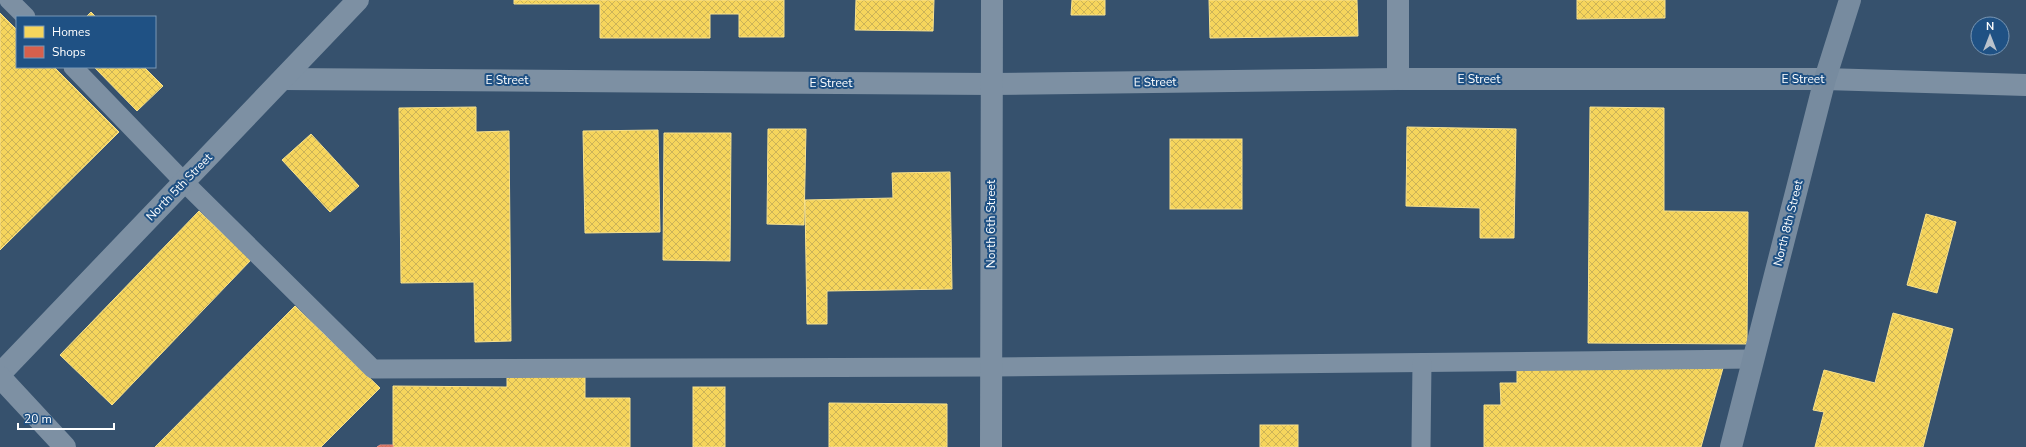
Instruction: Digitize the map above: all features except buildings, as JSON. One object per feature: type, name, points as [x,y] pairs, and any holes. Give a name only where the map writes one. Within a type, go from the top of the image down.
[{"type":"main road","name":"North 8th Street","points":[[1731,447],[1825,79],[1850,0]]},
{"type":"street","name":"North 5th Street","points":[[0,374],[358,0]]},
{"type":"street","name":"North 6th Street","points":[[991,447],[992,0]]},
{"type":"street","points":[[1398,0],[1398,79]]},
{"type":"street","name":"E Street","points":[[283,79],[992,84],[1398,79],[1825,79],[2026,85]]},
{"type":"street","points":[[0,377],[65,447]]},
{"type":"lane","points":[[9,0],[25,16]]},
{"type":"lane","points":[[74,68],[184,182],[373,369],[991,367],[1753,359]]},
{"type":"lane","points":[[1421,447],[1422,363]]}]
